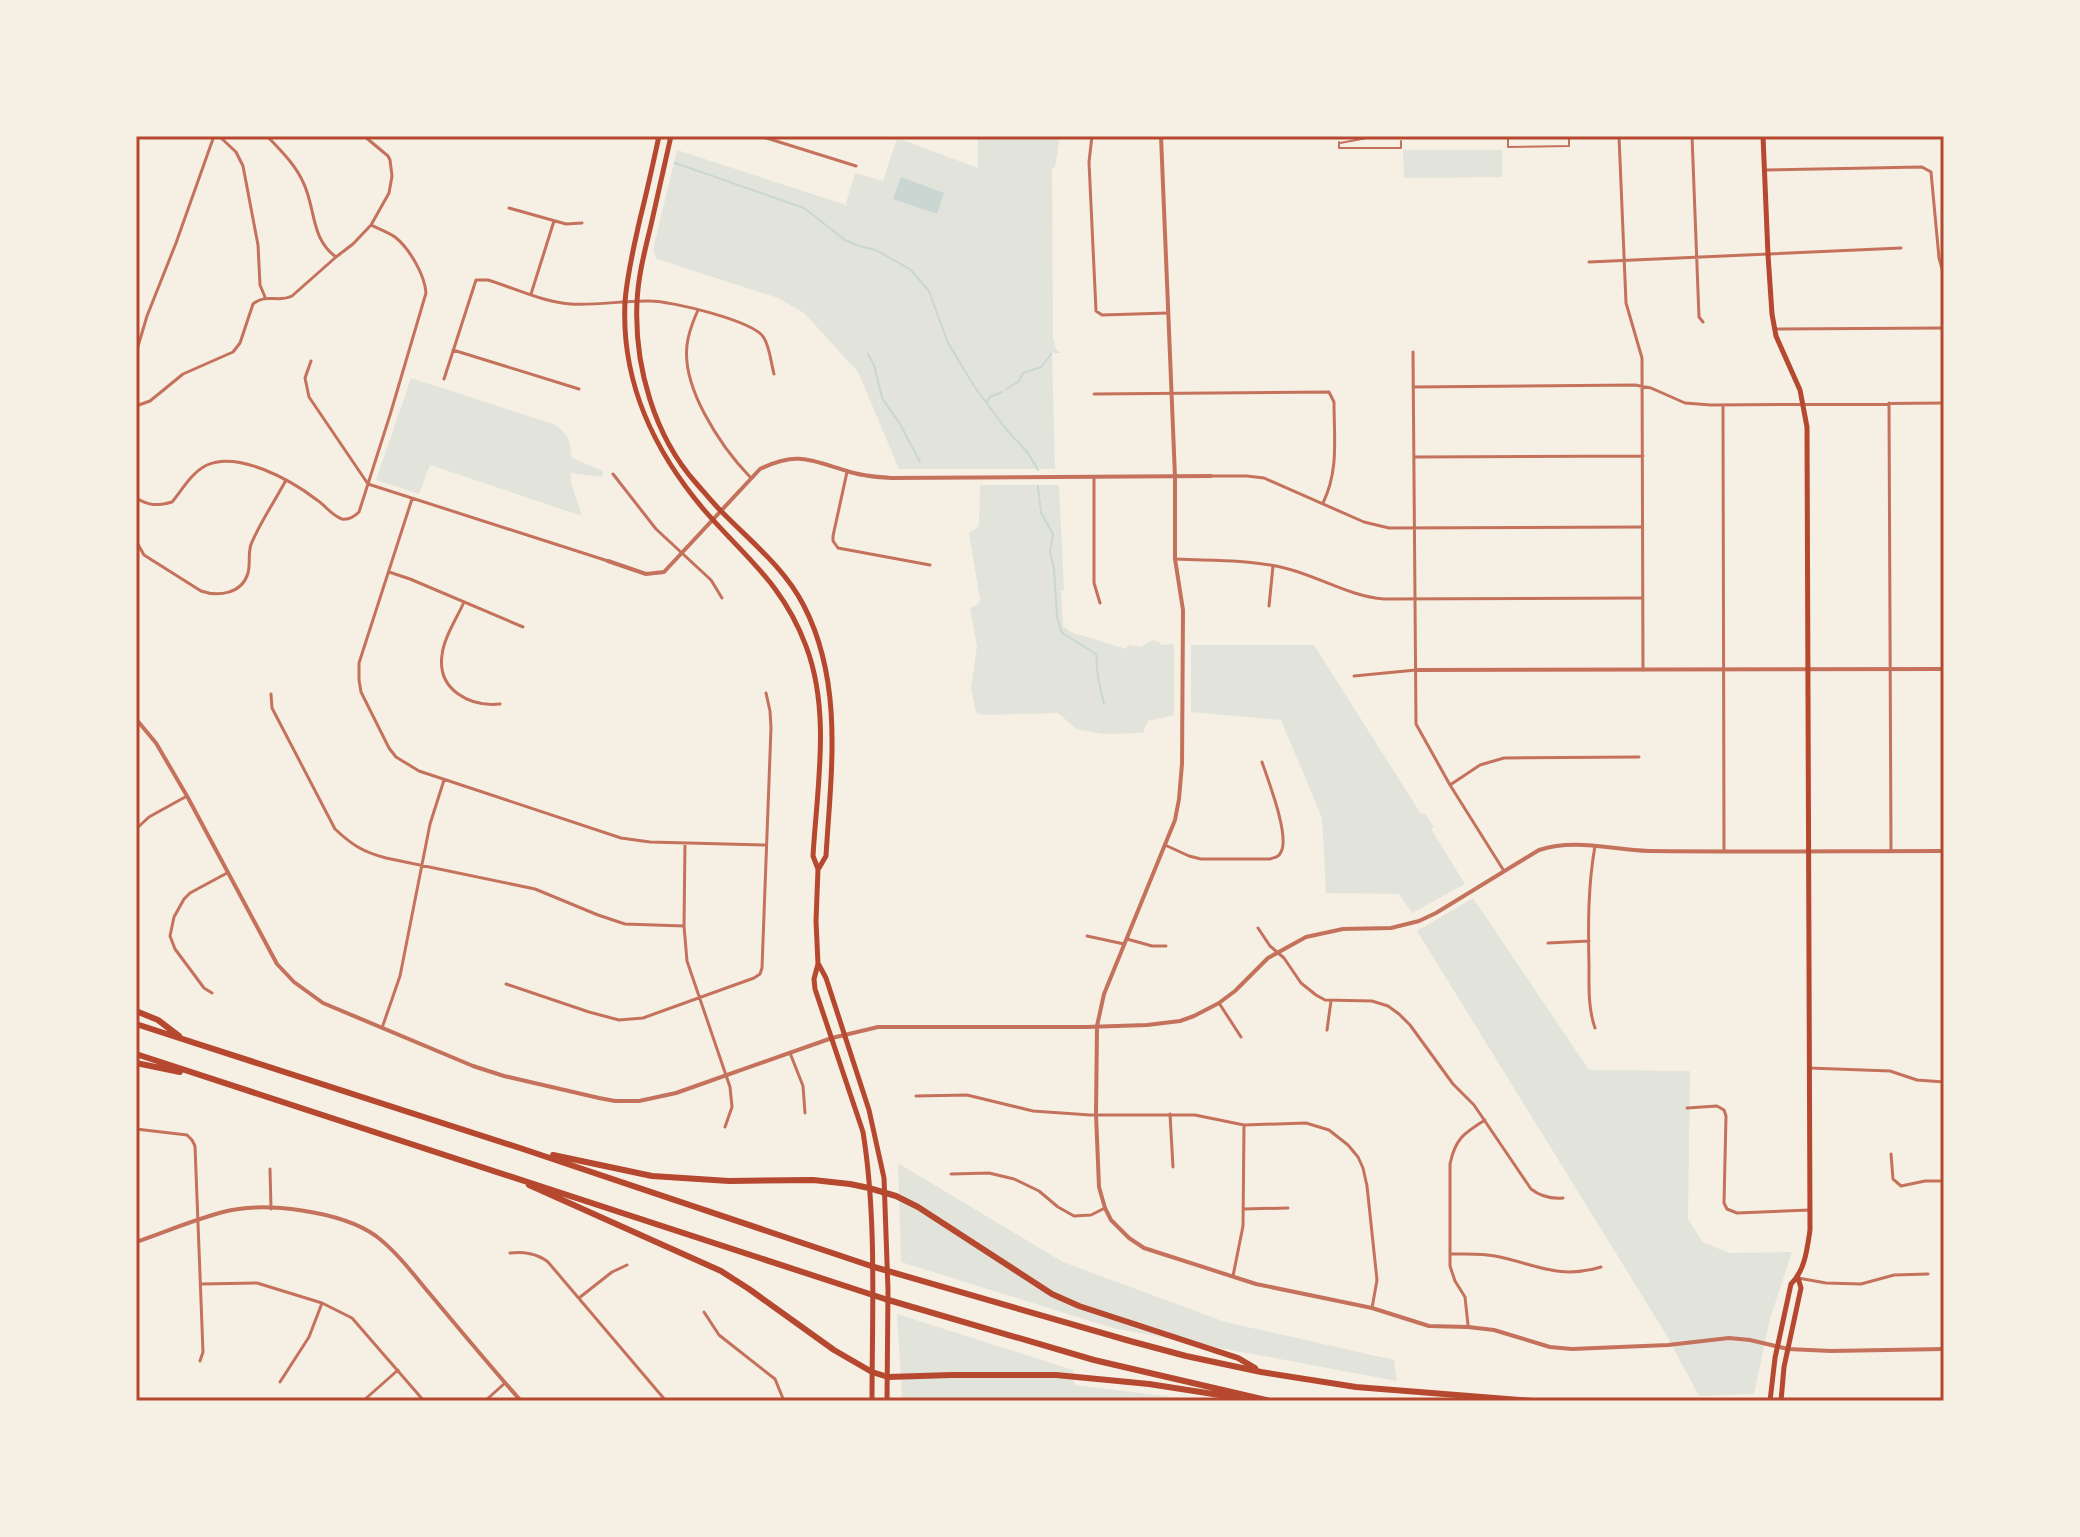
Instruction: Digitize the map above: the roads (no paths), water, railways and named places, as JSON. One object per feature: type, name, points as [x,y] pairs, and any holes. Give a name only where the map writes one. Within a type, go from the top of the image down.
[{"type":"highway","points":[[136,1011],[158,1020],[185,1040]]},
{"type":"highway","points":[[136,1024],[874,1267],[1144,1345],[1261,1372],[1356,1387],[1533,1401]]},
{"type":"highway","points":[[136,1054],[885,1299],[1094,1360],[1270,1401]]},
{"type":"highway","points":[[136,1063],[207,1077]]},
{"type":"highway","points":[[523,1149],[652,1176],[729,1181],[813,1180],[869,1188],[918,1207],[1052,1294],[1079,1306],[1238,1358],[1261,1372]]},
{"type":"highway","points":[[497,1171],[721,1271],[834,1350],[872,1372],[888,1377],[1056,1375],[1149,1384],[1258,1401]]},
{"type":"highway","points":[[1761,1401],[1848,1401]]},
{"type":"main road","points":[[659,136],[631,257],[625,302],[631,372],[639,402],[663,456],[682,484],[772,583],[787,606],[813,669],[821,728],[813,856],[818,869],[818,964],[814,979],[863,1132],[871,1238],[872,1401]]},
{"type":"main road","points":[[671,136],[643,258],[637,301],[643,373],[660,424],[674,451],[691,477],[722,512],[782,572],[804,605],[818,641],[831,699],[833,725],[826,856],[818,869]]},
{"type":"main road","points":[[1763,136],[1770,297],[1775,329],[1796,378],[1807,427],[1810,1210],[1807,1254],[1798,1278],[1791,1284],[1770,1401]]},
{"type":"main road","points":[[817,784],[830,784]]},
{"type":"main road","points":[[818,964],[826,978],[869,1110],[879,1151],[887,1242],[887,1401]]},
{"type":"main road","points":[[1781,1401],[1801,1288],[1798,1278]]},
{"type":"street","points":[[136,353],[147,316],[216,136],[236,152],[243,166],[258,245],[260,285],[265,297]]},
{"type":"street","points":[[267,136],[302,179],[310,197],[319,239],[336,257]]},
{"type":"street","points":[[136,406],[150,401],[183,374],[233,352],[240,343],[253,304],[265,297],[284,300],[292,296],[371,225],[389,193],[392,171],[388,156],[364,136]]},
{"type":"street","points":[[760,136],[856,166]]},
{"type":"street","points":[[1092,136],[1089,171],[1095,307],[1099,314],[1169,313]]},
{"type":"street","points":[[1161,136],[1175,477],[1175,559],[1183,610],[1182,764],[1175,820],[1104,994],[1097,1026],[1097,1174],[1105,1208],[1119,1230],[1144,1248],[1232,1278],[1372,1308],[1429,1326],[1494,1330],[1553,1348],[1668,1345],[1729,1338],[1788,1349],[1944,1349]]},
{"type":"street","points":[[1338,136],[1367,139],[1339,142],[1339,148],[1401,148],[1401,141]]},
{"type":"street","points":[[1508,136],[1508,147],[1569,146],[1569,136]]},
{"type":"street","points":[[1619,136],[1626,303],[1640,346],[1642,386],[1643,670]]},
{"type":"street","points":[[1692,136],[1699,317],[1703,322]]},
{"type":"street","points":[[1765,170],[1927,169],[1931,172],[1943,272]]},
{"type":"street","points":[[509,208],[566,224],[582,223]]},
{"type":"street","points":[[531,294],[554,221]]},
{"type":"street","points":[[136,498],[153,505],[172,502],[198,471],[223,461],[240,461],[286,480],[337,517],[351,518],[359,512],[426,293],[425,284],[407,250],[395,237],[371,225]]},
{"type":"street","points":[[1589,262],[1901,248]]},
{"type":"street","points":[[444,379],[476,280],[479,279],[570,304],[671,302],[749,326],[764,337],[774,374]]},
{"type":"street","points":[[698,310],[687,340],[686,362],[696,394],[719,441],[751,478]]},
{"type":"street","points":[[1775,329],[1944,328]]},
{"type":"street","points":[[452,350],[579,389]]},
{"type":"street","points":[[1413,352],[1416,724],[1504,871]]},
{"type":"street","points":[[311,361],[305,378],[309,397],[368,484],[628,569],[655,574],[664,572],[760,469],[802,458],[847,472],[891,478],[1264,478],[1364,522],[1389,528],[1641,527]]},
{"type":"street","points":[[1413,387],[1642,386],[1685,403],[1723,406],[1944,403]]},
{"type":"street","points":[[1094,394],[1329,392],[1334,402],[1334,473],[1323,503]]},
{"type":"street","points":[[1889,403],[1891,851]]},
{"type":"street","points":[[1723,406],[1724,852]]},
{"type":"street","points":[[1413,457],[1643,456]]},
{"type":"street","points":[[847,472],[833,536],[838,548],[930,565]]},
{"type":"street","points":[[613,474],[656,529],[711,580],[722,598]]},
{"type":"street","points":[[1094,478],[1094,583],[1100,603]]},
{"type":"street","points":[[136,541],[144,555],[201,591],[225,594],[237,588],[247,577],[250,545],[286,480]]},
{"type":"street","points":[[412,499],[359,663],[359,687],[396,757],[419,771],[621,838],[641,842],[766,845]]},
{"type":"street","points":[[1175,559],[1234,560],[1273,566],[1372,598],[1642,598]]},
{"type":"street","points":[[1269,606],[1273,566]]},
{"type":"street","points":[[389,572],[523,627]]},
{"type":"street","points":[[464,602],[443,650],[444,674],[459,696],[485,706],[500,704]]},
{"type":"street","points":[[1354,676],[1416,670],[1944,669]]},
{"type":"street","points":[[506,984],[619,1020],[643,1018],[760,974],[771,728],[766,693]]},
{"type":"street","points":[[271,694],[272,708],[335,829],[351,844],[369,853],[535,889],[625,924],[684,926]]},
{"type":"street","points":[[136,719],[156,743],[187,796],[277,964],[306,993],[382,1029],[493,1073],[615,1101],[653,1099],[832,1038],[878,1027],[1097,1026],[1180,1021],[1219,1003],[1277,952],[1306,937],[1343,929],[1391,928],[1419,921],[1549,847],[1572,843],[1635,850],[1724,852],[1944,851]]},
{"type":"street","points":[[1450,785],[1480,765],[1504,758],[1639,757]]},
{"type":"street","points":[[1165,845],[1201,859],[1276,857],[1282,851],[1283,834],[1262,762]]},
{"type":"street","points":[[382,1029],[400,976],[430,824],[444,780]]},
{"type":"street","points":[[136,829],[149,817],[187,796]]},
{"type":"street","points":[[685,843],[684,926],[687,961],[730,1087],[732,1107],[725,1127]]},
{"type":"street","points":[[1595,846],[1589,893],[1590,1014],[1595,1028]]},
{"type":"street","points":[[212,993],[204,988],[175,949],[170,936],[180,903],[190,893],[227,873]]},
{"type":"street","points":[[1258,928],[1301,983],[1316,995],[1331,1001],[1372,1001],[1388,1006],[1399,1014],[1453,1084],[1474,1105],[1531,1189],[1556,1199],[1563,1198]]},
{"type":"street","points":[[1087,936],[1166,946]]},
{"type":"street","points":[[1548,943],[1589,941]]},
{"type":"street","points":[[1327,1030],[1331,1001]]},
{"type":"street","points":[[1219,1003],[1241,1037]]},
{"type":"street","points":[[790,1053],[803,1086],[805,1113]]},
{"type":"street","points":[[1808,1068],[1890,1071],[1917,1080],[1944,1082]]},
{"type":"street","points":[[916,1096],[967,1095],[1033,1111],[1090,1115],[1195,1115],[1244,1125],[1316,1125],[1339,1137],[1358,1157],[1363,1168],[1377,1280],[1372,1308]]},
{"type":"street","points":[[1687,1108],[1717,1106],[1724,1110],[1724,1203],[1727,1209],[1737,1213],[1810,1210]]},
{"type":"street","points":[[1170,1114],[1173,1167]]},
{"type":"street","points":[[1468,1327],[1465,1297],[1450,1266],[1450,1164],[1459,1139],[1485,1120]]},
{"type":"street","points":[[1232,1278],[1241,1243],[1244,1125]]},
{"type":"street","points":[[136,1129],[187,1135],[195,1146],[203,1352],[200,1361]]},
{"type":"street","points":[[1891,1154],[1893,1179],[1897,1185],[1944,1181]]},
{"type":"street","points":[[270,1169],[271,1209]]},
{"type":"street","points":[[951,1174],[989,1173],[1014,1179],[1039,1191],[1074,1216],[1091,1215],[1105,1208]]},
{"type":"street","points":[[1243,1209],[1288,1208]]},
{"type":"street","points":[[136,1242],[224,1212],[271,1209],[312,1212],[361,1228],[387,1244],[521,1401]]},
{"type":"street","points":[[510,1253],[521,1251],[544,1259],[666,1401]]},
{"type":"street","points":[[1451,1254],[1492,1255],[1561,1272],[1576,1273],[1601,1267]]},
{"type":"street","points":[[579,1298],[612,1272],[627,1265]]},
{"type":"street","points":[[1798,1278],[1861,1284],[1894,1275],[1928,1274]]},
{"type":"street","points":[[201,1284],[257,1283],[322,1303],[352,1318],[424,1401]]},
{"type":"street","points":[[280,1382],[309,1337],[322,1303]]},
{"type":"street","points":[[704,1312],[719,1335],[775,1379],[784,1401]]},
{"type":"street","points":[[363,1401],[398,1370]]},
{"type":"street","points":[[485,1401],[505,1383]]},
{"type":"waterway","points":[[675,163],[804,208],[845,240],[876,250],[911,270],[929,291],[948,343],[974,386],[1038,470]]},
{"type":"waterway","points":[[868,354],[882,398],[920,462]]},
{"type":"waterway","points":[[1007,389],[1019,381],[1023,373],[1041,367],[1051,354]]},
{"type":"waterway","points":[[987,402],[990,397],[1002,392]]},
{"type":"waterway","points":[[1038,486],[1041,513],[1053,534],[1050,552],[1057,617],[1062,633],[1096,654],[1104,704]]}]
